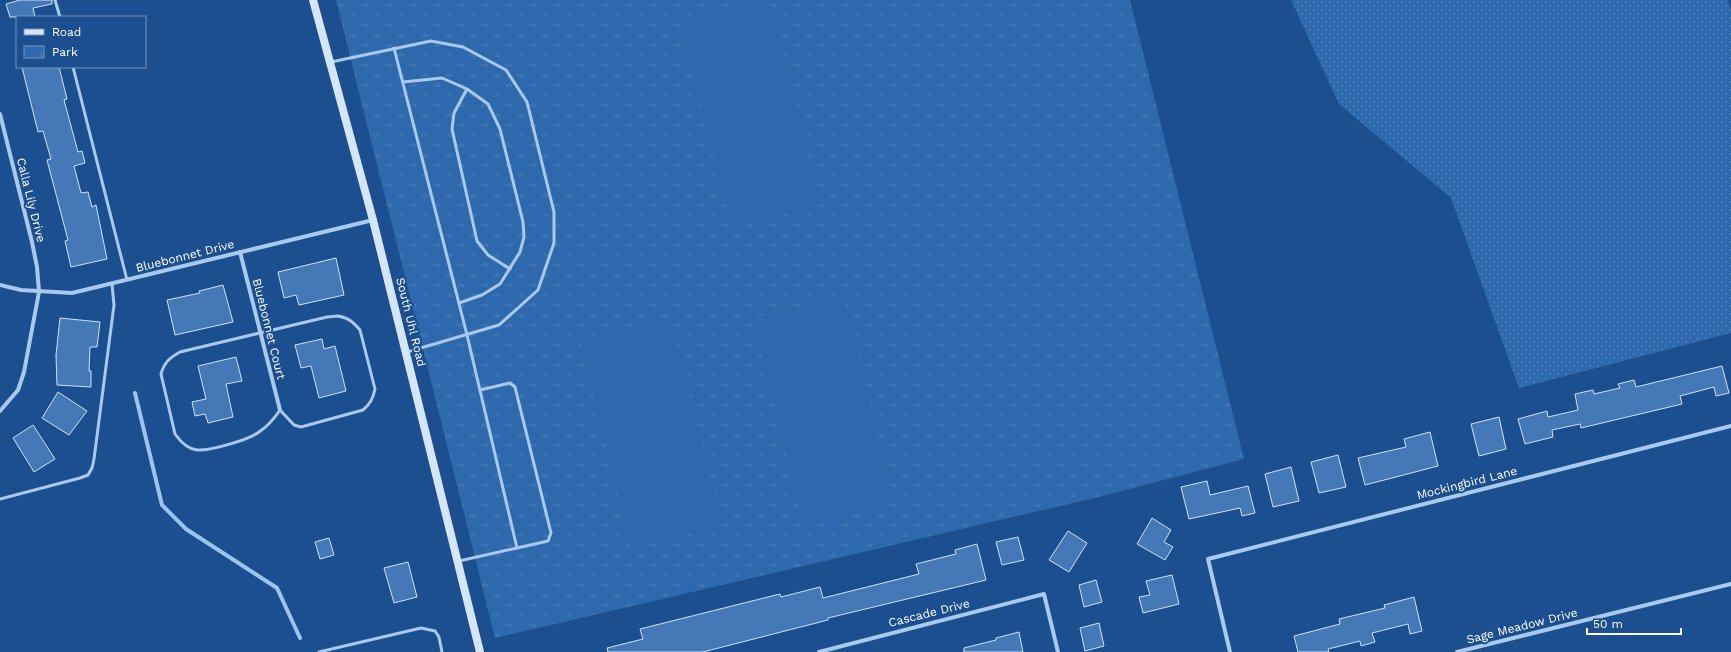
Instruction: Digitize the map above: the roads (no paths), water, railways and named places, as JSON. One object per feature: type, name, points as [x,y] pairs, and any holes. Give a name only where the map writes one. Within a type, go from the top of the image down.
[{"type":"main road","name":"South Uhl Road","points":[[313,0],[373,220],[480,652]]},
{"type":"street","name":"Calla Lily Drive","points":[[0,114],[32,242],[37,267],[39,292],[24,372],[18,390],[0,411]]},
{"type":"street","name":"Bluebonnet Drive","points":[[0,286],[39,292],[72,294],[373,220]]},
{"type":"street","name":"Bluebonnet Court","points":[[240,252],[280,410]]},
{"type":"street","name":"Mockingbird Lane","points":[[1230,652],[1208,559],[1731,426]]},
{"type":"street","name":"Sage Meadow Drive","points":[[1458,652],[1731,584]]},
{"type":"street","name":"Cascade Drive","points":[[820,652],[1044,594],[1058,652]]},
{"type":"lane","points":[[55,0],[60,16]]},
{"type":"lane","points":[[329,63],[431,41],[463,47],[506,70],[527,102],[554,212],[554,243],[538,290],[499,325],[406,352]]},
{"type":"lane","points":[[394,48],[467,335],[517,548]]},
{"type":"lane","points":[[72,68],[127,280]]},
{"type":"lane","points":[[403,82],[442,78],[467,89],[488,104],[500,129],[523,222],[524,237],[520,252],[500,284],[482,295],[459,303]]},
{"type":"lane","points":[[467,89],[454,113],[452,129],[477,241],[488,255],[510,269]]},
{"type":"lane","points":[[0,499],[80,478],[88,475],[92,468],[99,429],[114,305],[112,284]]},
{"type":"lane","points":[[327,317],[346,318],[354,322],[360,330],[375,390],[369,405],[363,410],[301,427],[294,425],[280,410],[268,425],[258,433],[240,441],[197,450],[186,445],[176,434],[161,374],[163,366],[169,358],[180,352],[327,317]]},
{"type":"lane","points":[[457,561],[548,541],[551,533],[515,387],[510,383],[480,390]]},
{"type":"lane","points":[[319,652],[421,628],[435,631],[439,637],[442,652]]},
{"type":"waterway","points":[[135,393],[162,505],[186,529],[277,588],[300,638]]}]
